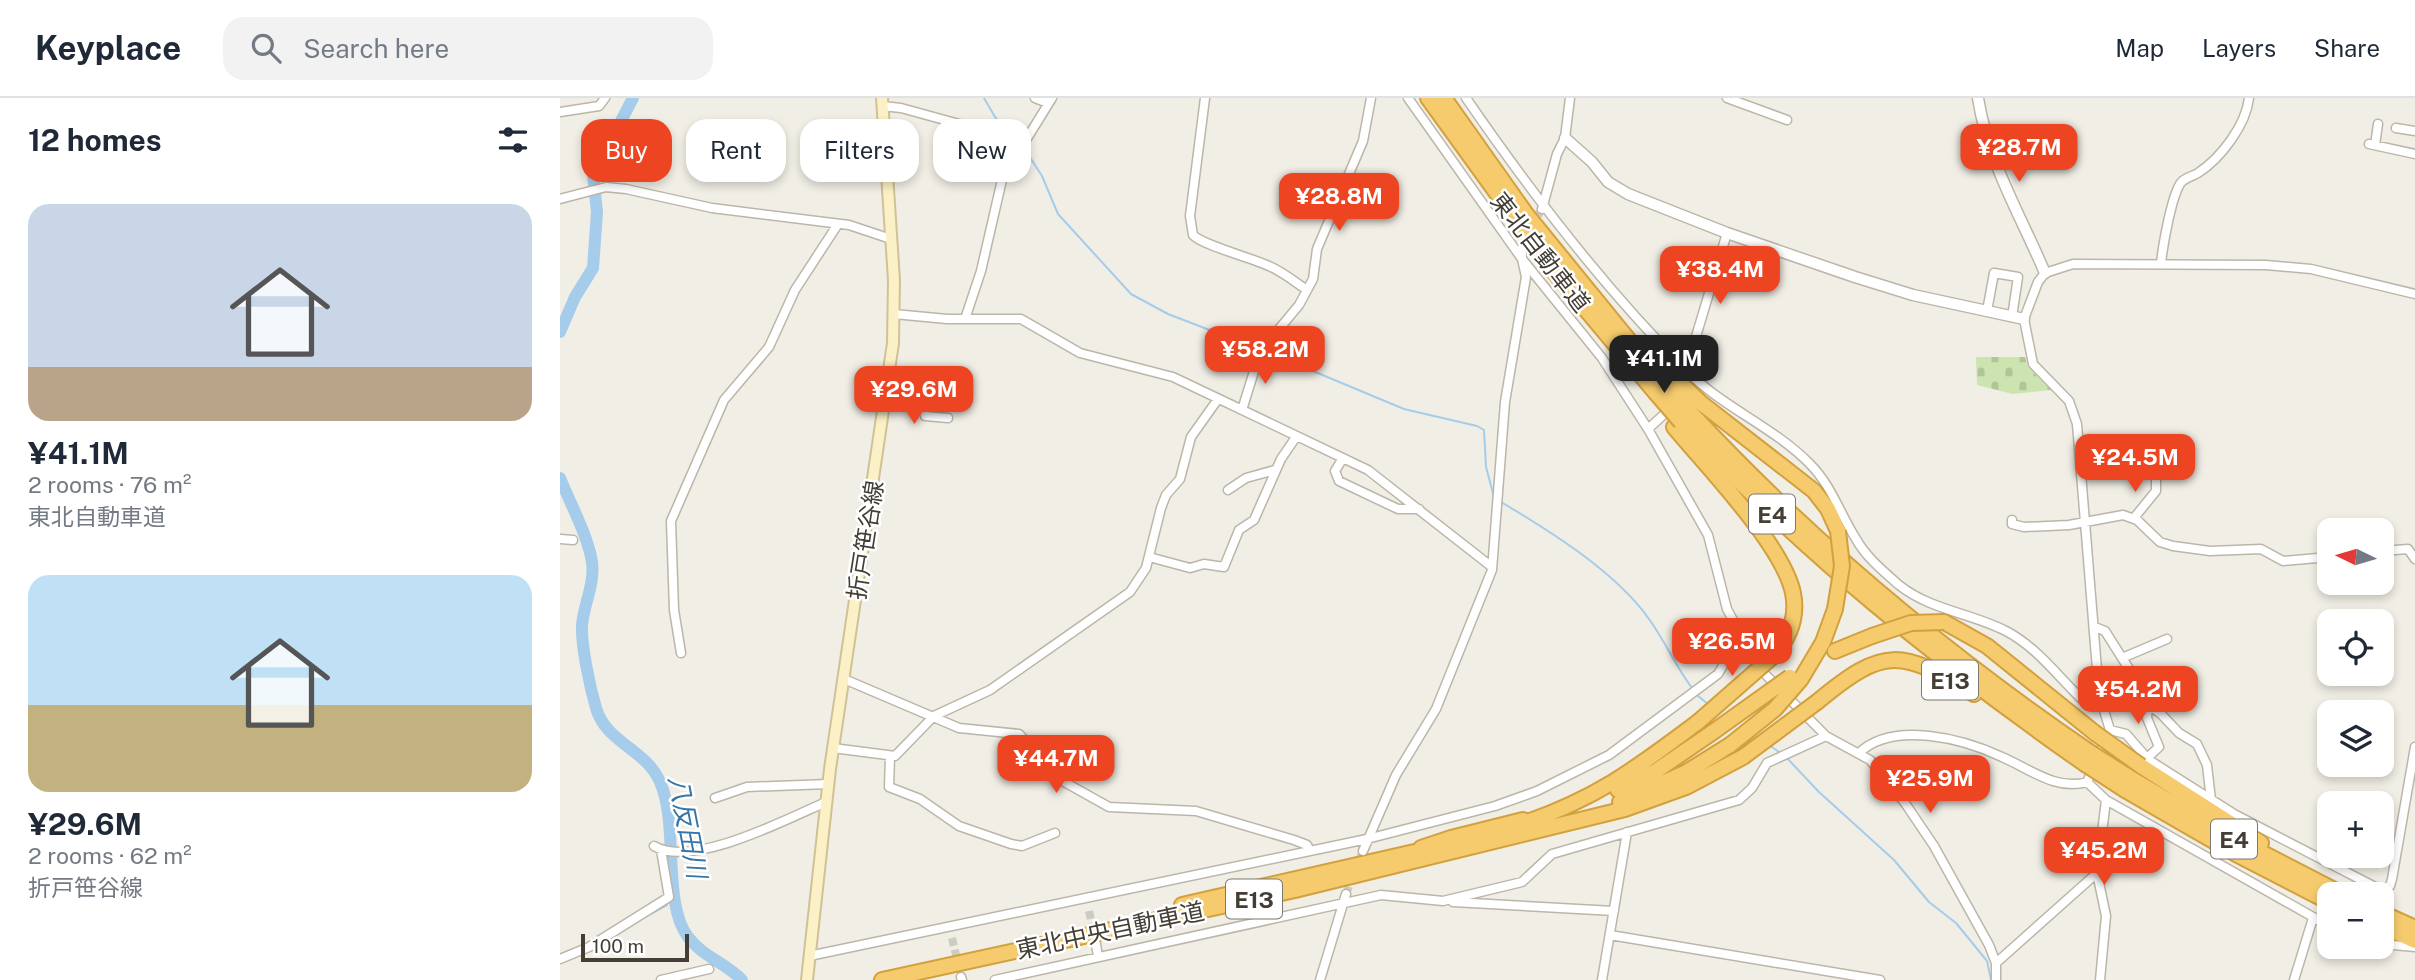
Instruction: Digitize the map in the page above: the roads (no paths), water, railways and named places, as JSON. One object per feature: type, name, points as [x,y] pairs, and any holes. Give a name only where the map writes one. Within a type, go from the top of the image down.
[{"type":"highway","name":"東北自動車道","points":[[1429,98],[1552,268],[1687,416],[1867,584],[2085,759],[2317,885]]},
{"type":"highway","name":"東北自動車道","points":[[1444,98],[1573,275],[1659,386]]},
{"type":"highway","name":"E13","points":[[1554,820],[1613,785],[1698,722],[1772,657],[1790,634],[1794,616],[1793,592],[1786,573],[1687,416],[1659,386]]},
{"type":"highway","name":"E13","points":[[1554,820],[1664,783],[1730,745],[1775,709],[1823,642],[1835,609],[1842,566],[1838,531],[1828,509],[1814,491],[1687,416]]},
{"type":"highway","name":"E13","points":[[1835,651],[1911,623],[1944,622],[1974,637],[2144,762],[2317,882]]},
{"type":"highway","name":"E13","points":[[1554,820],[1625,809],[1665,796],[1743,757],[1867,665],[1884,660],[1914,662],[1938,672],[2085,759]]},
{"type":"highway","name":"E13","points":[[1554,820],[1639,780],[1796,677]]},
{"type":"highway","name":"東北中央自動車道","points":[[882,980],[1411,857],[1554,820]]},
{"type":"highway","points":[[2394,923],[2415,928]]},
{"type":"highway","points":[[2394,927],[2415,941]]},
{"type":"main road","name":"折戸笹谷線","points":[[807,980],[828,784],[886,402],[894,314],[882,102]]},
{"type":"street","points":[[560,112],[599,106],[605,98]]},
{"type":"street","points":[[1031,132],[1050,101],[1035,98]]},
{"type":"street","points":[[1205,98],[1191,204],[1193,235],[1201,243],[1222,247],[1273,268],[1307,290]]},
{"type":"street","points":[[1242,410],[1265,344],[1299,306],[1307,290],[1315,270],[1317,249],[1360,151],[1371,98]]},
{"type":"street","points":[[1408,98],[1522,259],[1602,358],[1648,429],[1708,535],[1727,609],[1741,638],[1770,681],[1826,736],[1859,753],[1882,773],[1934,846],[1989,945],[1996,963],[1996,980]]},
{"type":"street","points":[[1466,98],[1542,208],[1686,370],[1807,461],[1835,495],[1861,548],[1899,584],[1927,603],[1991,624],[2019,638],[2059,672],[2085,702],[2102,705]]},
{"type":"street","points":[[1542,208],[1557,154],[1566,138],[1570,98]]},
{"type":"street","points":[[1727,98],[1787,120]]},
{"type":"street","points":[[1978,98],[1996,168],[2045,273]]},
{"type":"street","points":[[2161,264],[2173,201],[2181,182],[2204,168],[2232,136],[2244,118],[2249,98]]},
{"type":"street","points":[[882,102],[941,119]]},
{"type":"street","points":[[2378,124],[2372,144],[2415,154]]},
{"type":"street","points":[[2396,128],[2415,131]]},
{"type":"street","points":[[1566,138],[1617,188],[1727,233],[1913,295],[2024,319]]},
{"type":"street","points":[[965,319],[985,258],[1002,182]]},
{"type":"street","points":[[560,199],[606,187],[649,192],[712,208],[838,224],[891,239]]},
{"type":"street","points":[[681,653],[674,610],[671,521],[724,400],[768,347],[795,290],[838,224]]},
{"type":"street","points":[[1686,370],[1727,233]]},
{"type":"street","points":[[1363,850],[1396,775],[1436,709],[1492,567],[1505,402],[1526,277],[1522,248]]},
{"type":"street","points":[[2087,782],[2103,732],[2087,523],[2074,410],[2033,364],[2024,319],[2038,282],[2045,273],[2073,264],[2161,264],[2311,269],[2415,294]]},
{"type":"street","points":[[1987,311],[1994,273],[2018,277],[2011,317]]},
{"type":"street","points":[[894,314],[965,319],[1021,319],[1080,353],[1173,377],[1376,475],[1492,567]]},
{"type":"street","points":[[1648,429],[1699,382]]},
{"type":"street","points":[[833,748],[895,756],[934,716],[990,690],[1130,592],[1140,580],[1149,557],[1166,495],[1180,479],[1191,436],[1218,399]]},
{"type":"street","points":[[886,402],[923,408],[925,416],[948,418]]},
{"type":"street","points":[[1149,557],[1191,568],[1204,564],[1224,567],[1242,526],[1251,525],[1275,470],[1296,437]]},
{"type":"street","points":[[1343,458],[1335,471],[1339,481],[1398,509],[1419,509]]},
{"type":"street","points":[[1228,490],[1246,478],[1275,470]]},
{"type":"street","points":[[2134,518],[2156,491],[2155,473]]},
{"type":"street","points":[[2012,520],[2012,524],[2024,527],[2087,523],[2116,514],[2134,518],[2156,539],[2174,546],[2210,551],[2260,549],[2283,561],[2317,558]]},
{"type":"street","points":[[560,539],[573,540]]},
{"type":"street","points":[[2394,550],[2409,549],[2415,559]]},
{"type":"street","points":[[2095,627],[2105,631],[2122,658],[2133,677],[2140,699],[2179,733],[2197,744],[2207,765],[2211,800]]},
{"type":"street","points":[[809,956],[1087,900],[1367,839],[1451,819],[1536,791],[1609,755],[1698,690],[1718,674],[1741,638]]},
{"type":"street","points":[[2122,658],[2167,639]]},
{"type":"street","points":[[844,679],[959,728],[1019,734],[1029,745],[1043,770],[1109,807],[1196,811],[1294,840],[1307,845],[1310,851]]},
{"type":"street","points":[[2148,705],[2147,718],[2159,747],[2144,762],[2363,887],[2383,890],[2391,883],[2415,747]]},
{"type":"street","points":[[1443,901],[1522,882],[1552,854],[1739,800],[1752,788],[1767,763],[1826,736]]},
{"type":"street","points":[[1859,753],[1872,743],[1888,738],[1925,737],[1984,749],[2068,786],[2087,782]]},
{"type":"street","points":[[890,757],[889,786],[920,799],[959,826],[1022,846],[1055,833]]},
{"type":"street","points":[[2087,782],[2105,800],[2317,920]]},
{"type":"street","points":[[715,798],[747,787],[828,784]]},
{"type":"street","points":[[2100,980],[2106,916],[2097,873],[2105,800]]},
{"type":"street","points":[[560,959],[589,947],[669,897],[660,849],[682,852],[721,844],[826,802]]},
{"type":"street","points":[[1602,980],[1627,832]]},
{"type":"street","points":[[1996,963],[2097,873]]},
{"type":"street","points":[[995,980],[1345,898],[1381,895],[1508,907],[1614,911]]},
{"type":"street","points":[[1320,980],[1345,898]]},
{"type":"street","points":[[1087,900],[1089,911]]},
{"type":"street","points":[[2294,980],[2313,918]]},
{"type":"street","points":[[949,928],[952,938]]},
{"type":"street","points":[[1610,935],[1880,980]]},
{"type":"street","points":[[1096,944],[1098,957]]},
{"type":"street","points":[[2394,945],[2415,947]]},
{"type":"street","points":[[661,980],[709,969]]},
{"type":"waterway","name":"八反田川","points":[[560,332],[575,297],[593,268],[597,212],[593,175],[633,98]]},
{"type":"waterway","points":[[984,98],[997,119]]},
{"type":"waterway","points":[[1031,159],[1042,176],[1058,214],[1131,294],[1168,314],[1259,349]]},
{"type":"waterway","points":[[1265,351],[1404,409],[1484,430],[1486,467],[1494,497]]},
{"type":"waterway","name":"八反田川","points":[[560,478],[583,531],[592,562],[592,578],[582,634],[596,708],[608,730],[646,761],[660,782],[669,819],[675,904],[688,937],[742,980]]},
{"type":"waterway","points":[[1501,502],[1561,539],[1619,585],[1649,619],[1692,688]]},
{"type":"waterway","points":[[1697,695],[1709,705]]},
{"type":"waterway","points":[[1769,745],[1782,754]]},
{"type":"waterway","points":[[1786,757],[1819,792],[1894,860],[1929,902],[1956,923],[1987,961],[1991,980]]},
{"type":"waterway","points":[[641,919],[667,905]]},
{"type":"waterway","points":[[560,963],[578,956]]},
{"type":"tunnel","points":[[1522,248],[1541,210]]},
{"type":"tunnel","points":[[1346,894],[1363,851]]},
{"type":"tunnel","points":[[1089,911],[1095,938]]},
{"type":"tunnel","points":[[952,938],[959,967]]}]
